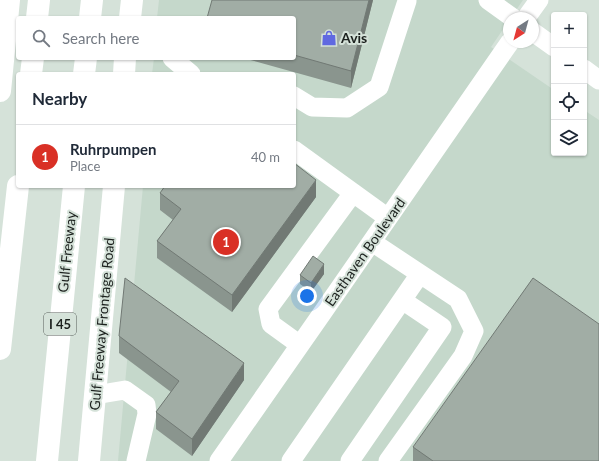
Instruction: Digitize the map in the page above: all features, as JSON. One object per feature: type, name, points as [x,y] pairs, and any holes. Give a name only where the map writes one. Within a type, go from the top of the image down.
[{"type":"main road","points":[[0,91],[9,0]]},
{"type":"main road","points":[[37,16],[39,0]]},
{"type":"main road","points":[[90,16],[92,0]]},
{"type":"main road","points":[[130,16],[132,0]]},
{"type":"main road","points":[[31,72],[33,60]]},
{"type":"main road","points":[[84,72],[86,60]]},
{"type":"main road","points":[[124,72],[125,60]]},
{"type":"main road","points":[[0,349],[18,188]]},
{"type":"main road","name":"Gulf Freeway","points":[[47,461],[74,188]]},
{"type":"main road","name":"Gulf Freeway Frontage Road","points":[[89,461],[114,188]]},
{"type":"street","points":[[296,97],[312,107],[347,108],[379,87],[407,0]]},
{"type":"street","points":[[488,0],[505,12]]},
{"type":"street","points":[[530,12],[539,0]]},
{"type":"street","points":[[539,36],[551,45]]},
{"type":"street","name":"Easthaven Boulevard","points":[[219,461],[506,48]]},
{"type":"street","points":[[174,60],[189,72]]},
{"type":"street","points":[[587,71],[599,80]]},
{"type":"street","points":[[296,151],[388,218]]},
{"type":"street","points":[[300,345],[271,324],[268,309],[353,193]]},
{"type":"street","points":[[372,242],[458,299],[474,331],[463,356],[388,461]]},
{"type":"street","points":[[291,461],[420,274]]},
{"type":"street","points":[[350,461],[442,328],[402,300]]},
{"type":"street","points":[[95,395],[125,390],[146,405],[147,414],[136,461]]},
{"type":"shaded area","points":[[159,0],[523,0],[515,12],[503,12],[503,29],[491,47],[551,88],[551,156],[587,156],[587,112],[599,120],[599,461],[118,461],[143,188],[296,188],[296,72],[152,72],[154,60],[296,60],[296,16],[157,16]]},
{"type":"building","name":"Avis","points":[[212,0],[369,0],[351,71],[296,56],[296,16],[208,16]]},
{"type":"building","points":[[296,165],[316,180],[232,295],[157,241],[181,209],[160,193],[164,188],[296,188]]},
{"type":"building","points":[[313,256],[324,264],[311,283],[300,275]]},
{"type":"building","points":[[125,278],[244,363],[192,439],[156,412],[179,381],[119,336]]},
{"type":"building","points":[[533,278],[599,324],[599,461],[433,461],[413,447]]},
{"type":"place","name":"Avis","points":[[329,38]]},
{"type":"place","name":"Ruhrpumpen","points":[[226,242]]}]
